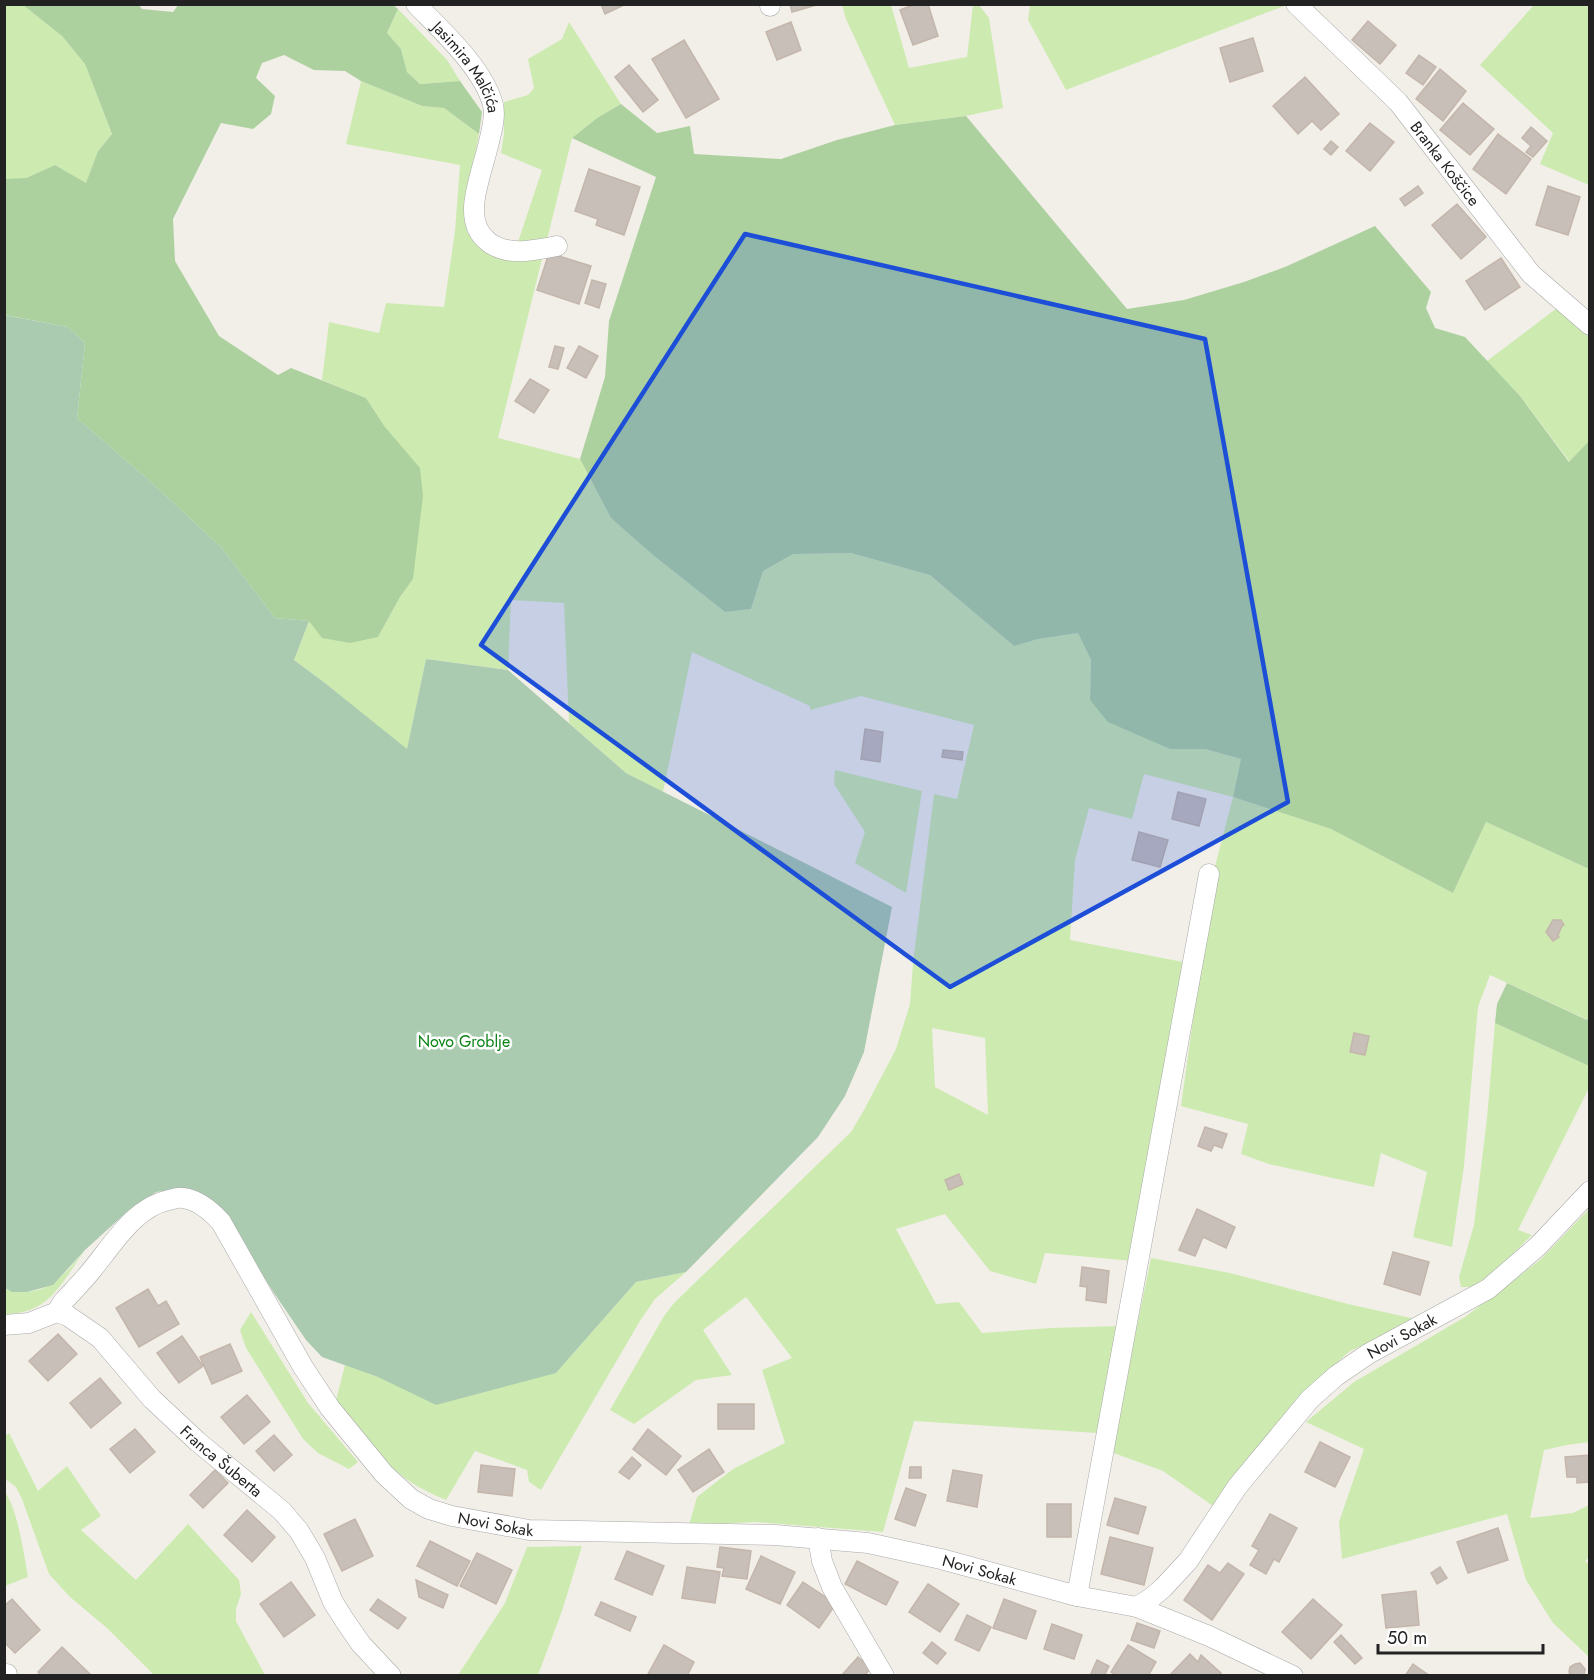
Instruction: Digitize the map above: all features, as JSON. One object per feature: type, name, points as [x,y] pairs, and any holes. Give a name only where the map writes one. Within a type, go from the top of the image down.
[{"type":"street","name":"Jasimira Malčića","points":[[416,4],[461,50],[486,87],[494,107],[493,126],[474,206],[474,223],[477,231],[493,245],[505,249],[524,251],[557,246]]},
{"type":"street","name":"Branka Koščice","points":[[1296,4],[1398,102],[1531,274],[1590,325]]},
{"type":"street","points":[[1077,1596],[1209,874]]},
{"type":"street","name":"Novi Sokak","points":[[1137,1607],[1164,1588],[1188,1561],[1237,1487],[1310,1399],[1336,1376],[1368,1354],[1488,1289],[1539,1246],[1590,1191]]},
{"type":"street","name":"Novi Sokak","points":[[57,1312],[116,1240],[141,1214],[164,1201],[181,1197],[212,1212],[221,1222],[303,1367],[330,1408],[384,1474],[411,1499],[429,1509],[452,1516],[529,1530],[775,1535],[868,1543],[1077,1596],[1137,1607],[1209,1636],[1293,1676]]},
{"type":"street","points":[[4,1325],[29,1323],[57,1312]]},
{"type":"street","name":"Franca Šuberta","points":[[57,1312],[68,1316],[100,1338],[152,1399],[198,1442],[282,1511],[299,1531],[315,1558],[333,1602],[345,1621],[361,1644],[391,1676]]},
{"type":"street","points":[[818,1538],[822,1561],[832,1587],[884,1676]]},
{"type":"highlighted area","points":[[745,234],[1205,339],[1288,802],[950,987],[481,645]]},
{"type":"green space","points":[[179,4],[393,5],[398,9],[387,33],[401,49],[407,72],[420,84],[460,81],[482,112],[479,134],[444,108],[422,106],[361,81],[345,71],[314,70],[284,55],[262,63],[256,78],[275,96],[271,114],[253,129],[221,123],[173,219],[175,261],[219,336],[278,375],[291,368],[366,398],[385,427],[420,468],[423,496],[413,579],[400,597],[378,637],[350,643],[322,638],[309,621],[275,618],[222,548],[77,418],[85,343],[68,327],[5,315],[5,179],[26,178],[55,165],[86,183],[98,151],[112,134],[85,64],[62,36],[23,5],[139,5],[142,9],[173,12]]},
{"type":"green space","points":[[1282,4],[1284,6],[1066,90],[1028,20],[1030,5]]},
{"type":"green space","points":[[5,5],[23,5],[62,36],[85,64],[112,134],[98,151],[86,184],[55,165],[26,178],[5,184]]},
{"type":"green space","points":[[842,5],[891,5],[909,68],[967,57],[973,5],[979,5],[989,18],[1003,108],[966,116],[895,125],[846,19]]},
{"type":"green space","points":[[1534,5],[1589,5],[1589,185],[1540,164],[1553,133],[1480,65]]},
{"type":"green space","points":[[398,9],[447,60],[460,81],[420,84],[407,72],[401,49],[387,33]]},
{"type":"green space","points":[[569,22],[621,104],[597,118],[572,138],[547,240],[518,242],[542,170],[501,153],[504,134],[504,102],[528,95],[534,88],[528,59],[562,39]]},
{"type":"green space","points":[[361,81],[422,106],[444,108],[479,134],[465,212],[467,232],[491,255],[510,261],[542,259],[498,438],[580,459],[611,518],[653,555],[725,612],[751,609],[763,571],[793,554],[851,553],[930,575],[1014,646],[1038,639],[1078,633],[1091,660],[1090,700],[1170,749],[1205,749],[1241,759],[1233,797],[1144,774],[1132,819],[1089,808],[1075,860],[1070,940],[1183,962],[1133,1261],[1045,1253],[1036,1284],[990,1271],[945,1214],[896,1229],[936,1304],[959,1302],[982,1333],[1119,1326],[1097,1433],[914,1421],[883,1532],[756,1522],[689,1525],[697,1497],[733,1469],[785,1443],[762,1370],[792,1358],[746,1297],[703,1330],[732,1375],[696,1380],[634,1424],[610,1410],[664,1316],[674,1303],[851,1132],[864,1110],[896,1049],[910,1004],[934,794],[957,799],[974,725],[861,696],[810,710],[810,706],[692,652],[663,792],[626,773],[569,723],[564,603],[511,600],[508,670],[426,659],[407,750],[294,660],[309,621],[378,637],[400,597],[413,579],[385,427],[366,398],[322,380],[329,322],[379,333],[386,303],[444,307],[455,231],[460,165],[346,144]],"holes":[[[932,1028],[985,1038],[988,1115],[935,1087]]]},
{"type":"green space","points":[[621,104],[657,133],[690,126],[694,154],[781,159],[837,140],[895,125],[966,116],[1127,309],[1184,300],[1244,282],[1285,267],[1375,226],[1431,292],[1426,308],[1435,328],[1465,337],[1520,396],[1569,462],[1589,441],[1589,869],[1486,822],[1453,893],[1331,829],[1233,797],[1241,759],[1205,749],[1170,749],[1108,722],[1090,700],[1091,660],[1078,633],[1038,639],[1014,646],[930,575],[851,553],[793,554],[763,571],[751,609],[725,612],[653,555],[611,518],[580,459],[605,377],[609,321],[656,177],[572,138],[597,118]]},
{"type":"green space","points":[[1557,308],[1589,337],[1589,441],[1570,462],[1520,396],[1487,361]]},
{"type":"green space","name":"Novo Groblje","points":[[4,315],[68,327],[85,343],[77,418],[222,548],[275,618],[309,621],[294,660],[407,749],[426,659],[508,670],[626,773],[892,907],[864,1052],[845,1096],[818,1137],[686,1272],[636,1282],[556,1373],[436,1405],[378,1377],[322,1357],[306,1340],[223,1214],[178,1189],[156,1192],[129,1210],[85,1250],[53,1285],[27,1292],[12,1292],[5,1288]]},
{"type":"green space","points":[[835,770],[922,791],[906,893],[855,863],[865,832],[834,784]]},
{"type":"green space","points":[[1233,797],[1331,829],[1453,893],[1486,822],[1589,869],[1588,1020],[1490,975],[1478,1007],[1464,1166],[1452,1247],[1413,1237],[1427,1172],[1381,1153],[1374,1187],[1269,1164],[1241,1154],[1248,1124],[1181,1106],[1214,870]]},
{"type":"green space","points":[[1507,983],[1587,1020],[1589,1016],[1589,1066],[1495,1023],[1497,1004]]},
{"type":"green space","points":[[1495,1023],[1589,1066],[1589,1088],[1518,1230],[1532,1235],[1484,1282],[1473,1287],[1461,1287],[1459,1277],[1474,1225],[1487,1118]]},
{"type":"green space","points":[[1589,1209],[1589,1442],[1544,1450],[1530,1518],[1573,1513],[1589,1505],[1589,1557],[1585,1561],[1590,1565],[1589,1657],[1553,1623],[1526,1580],[1507,1514],[1342,1559],[1339,1522],[1364,1449],[1306,1422],[1354,1382],[1465,1317],[1540,1260]]},
{"type":"green space","points":[[85,1250],[61,1285],[44,1302],[20,1313],[5,1314],[4,1288],[23,1292],[44,1288],[67,1271]]},
{"type":"green space","points":[[1151,1258],[1230,1273],[1420,1320],[1350,1351],[1307,1389],[1216,1508],[1163,1471],[1111,1452]]},
{"type":"green space","points":[[686,1272],[655,1299],[640,1321],[541,1490],[529,1482],[527,1470],[475,1451],[446,1500],[411,1482],[383,1460],[335,1404],[345,1365],[378,1377],[556,1373],[636,1282]]},
{"type":"green space","points":[[251,1312],[308,1403],[358,1462],[349,1469],[318,1453],[303,1439],[246,1348],[240,1330]]},
{"type":"green space","points":[[9,1433],[38,1491],[67,1466],[101,1516],[81,1530],[136,1580],[188,1524],[239,1580],[241,1594],[236,1609],[236,1621],[265,1675],[154,1675],[107,1628],[70,1597],[49,1574],[22,1499],[16,1487],[5,1479],[5,1436]]},
{"type":"green space","points":[[5,1492],[17,1521],[28,1577],[5,1586]]},
{"type":"green space","points":[[582,1546],[562,1611],[538,1675],[458,1675],[505,1603],[527,1547]]},
{"type":"building","points":[[601,4],[626,4],[605,14]]},
{"type":"building","points":[[790,4],[820,4],[792,12]]},
{"type":"building","points":[[915,4],[928,4],[938,36],[913,45],[900,10]]},
{"type":"building","points":[[1368,21],[1396,45],[1380,64],[1352,40]]},
{"type":"building","points":[[791,22],[801,50],[777,60],[766,32]]},
{"type":"building","points":[[1253,38],[1263,71],[1230,82],[1220,48]]},
{"type":"building","points":[[684,40],[719,99],[686,118],[652,59]]},
{"type":"building","points":[[1419,55],[1436,67],[1423,85],[1406,73]]},
{"type":"building","points":[[629,65],[658,100],[643,112],[615,77]]},
{"type":"building","points":[[1440,69],[1466,91],[1443,121],[1416,99]]},
{"type":"building","points":[[1305,77],[1339,114],[1321,130],[1312,121],[1298,134],[1273,106]]},
{"type":"building","points":[[1463,103],[1494,129],[1470,155],[1440,130]]},
{"type":"building","points":[[1370,123],[1394,142],[1370,171],[1346,151]]},
{"type":"building","points":[[1531,127],[1547,141],[1533,157],[1526,152],[1531,146],[1522,138]]},
{"type":"building","points":[[1498,134],[1531,159],[1506,194],[1473,169]]},
{"type":"building","points":[[1331,141],[1338,147],[1331,155],[1324,149]]},
{"type":"building","points":[[589,169],[640,187],[624,235],[596,225],[598,219],[575,211]]},
{"type":"building","points":[[1418,186],[1423,193],[1405,206],[1400,199]]},
{"type":"building","points":[[1548,186],[1580,197],[1568,235],[1536,225]]},
{"type":"building","points":[[1457,204],[1486,237],[1461,259],[1432,225]]},
{"type":"building","points":[[549,253],[591,266],[579,304],[537,290]]},
{"type":"building","points":[[1501,258],[1520,287],[1485,310],[1466,281]]},
{"type":"building","points":[[592,280],[606,284],[599,308],[585,303]]},
{"type":"building","points":[[555,346],[564,348],[558,369],[549,367]]},
{"type":"building","points":[[579,346],[598,356],[586,378],[567,368]]},
{"type":"building","points":[[530,379],[549,390],[534,413],[515,401]]},
{"type":"building","points":[[865,729],[883,732],[880,762],[861,759]]},
{"type":"building","points":[[943,750],[963,752],[962,760],[942,757]]},
{"type":"building","points":[[1178,792],[1206,799],[1199,826],[1172,819]]},
{"type":"building","points":[[1139,832],[1168,840],[1160,867],[1132,860]]},
{"type":"building","points":[[1553,920],[1561,920],[1564,925],[1559,937],[1553,941],[1546,932]]},
{"type":"building","points":[[1354,1033],[1369,1036],[1365,1055],[1350,1052]]},
{"type":"building","points":[[1205,1127],[1227,1134],[1222,1148],[1214,1145],[1211,1151],[1198,1146]]},
{"type":"building","points":[[959,1174],[963,1184],[949,1190],[945,1180]]},
{"type":"building","points":[[1197,1209],[1235,1227],[1226,1248],[1203,1237],[1195,1256],[1179,1250]]},
{"type":"building","points":[[1393,1252],[1429,1262],[1420,1295],[1384,1284]]},
{"type":"building","points":[[1082,1267],[1109,1271],[1106,1303],[1086,1300],[1087,1287],[1080,1286]]},
{"type":"building","points":[[148,1289],[158,1306],[166,1301],[179,1324],[139,1347],[116,1308]]},
{"type":"building","points":[[58,1334],[77,1354],[48,1381],[29,1361]]},
{"type":"building","points":[[182,1336],[203,1366],[179,1383],[157,1353]]},
{"type":"building","points":[[230,1344],[242,1371],[212,1384],[200,1357]]},
{"type":"building","points":[[100,1378],[121,1403],[91,1428],[70,1403]]},
{"type":"building","points":[[247,1395],[270,1422],[244,1444],[221,1417]]},
{"type":"building","points":[[718,1404],[754,1404],[754,1429],[718,1429]]},
{"type":"building","points":[[135,1429],[155,1452],[130,1473],[110,1449]]},
{"type":"building","points":[[648,1429],[681,1456],[666,1475],[633,1449]]},
{"type":"building","points":[[274,1435],[292,1455],[274,1471],[256,1451]]},
{"type":"building","points":[[1320,1442],[1350,1457],[1335,1487],[1305,1472]]},
{"type":"building","points":[[709,1449],[724,1472],[693,1492],[678,1470]]},
{"type":"building","points":[[1590,1455],[1590,1482],[1577,1483],[1577,1477],[1567,1477],[1565,1457]]},
{"type":"building","points":[[632,1457],[641,1465],[629,1479],[619,1472]]},
{"type":"building","points":[[481,1465],[515,1469],[512,1496],[478,1492]]},
{"type":"building","points":[[910,1467],[921,1467],[921,1478],[909,1478]]},
{"type":"building","points":[[215,1470],[228,1483],[203,1508],[190,1495]]},
{"type":"building","points":[[953,1470],[982,1475],[977,1507],[947,1501]]},
{"type":"building","points":[[906,1488],[926,1495],[915,1526],[895,1519]]},
{"type":"building","points":[[1115,1498],[1146,1507],[1138,1534],[1107,1525]]},
{"type":"building","points":[[1047,1504],[1071,1504],[1071,1537],[1047,1537]]},
{"type":"building","points":[[247,1510],[275,1537],[252,1562],[224,1535]]},
{"type":"building","points":[[1270,1514],[1297,1528],[1279,1562],[1274,1559],[1266,1574],[1250,1565],[1259,1550],[1252,1546]]},
{"type":"building","points":[[355,1519],[373,1556],[342,1571],[324,1534]]},
{"type":"building","points":[[1498,1528],[1508,1560],[1468,1573],[1457,1542]]},
{"type":"building","points":[[1110,1537],[1153,1548],[1144,1585],[1101,1574]]},
{"type":"building","points":[[430,1541],[470,1561],[457,1586],[417,1566]]},
{"type":"building","points":[[720,1547],[751,1551],[747,1579],[722,1576],[724,1568],[717,1567]]},
{"type":"building","points":[[627,1551],[664,1566],[652,1595],[615,1579]]},
{"type":"building","points":[[477,1553],[512,1570],[496,1604],[460,1586]]},
{"type":"building","points":[[761,1556],[795,1572],[780,1604],[746,1589]]},
{"type":"building","points":[[857,1561],[898,1582],[886,1605],[845,1584]]},
{"type":"building","points":[[1228,1563],[1244,1574],[1212,1620],[1184,1600],[1208,1565],[1220,1573]]},
{"type":"building","points":[[687,1567],[720,1572],[715,1603],[682,1598]]},
{"type":"building","points":[[1440,1567],[1447,1578],[1437,1584],[1431,1573]]},
{"type":"building","points":[[416,1580],[448,1595],[443,1608],[419,1597]]},
{"type":"building","points":[[291,1582],[315,1615],[284,1637],[260,1604]]},
{"type":"building","points":[[803,1582],[836,1604],[819,1628],[787,1605]]},
{"type":"building","points":[[928,1584],[959,1604],[940,1632],[909,1612]]},
{"type":"building","points":[[1416,1591],[1419,1625],[1386,1628],[1382,1595]]},
{"type":"building","points":[[12,1599],[40,1630],[15,1653],[4,1642],[4,1606]]},
{"type":"building","points":[[378,1599],[406,1618],[398,1629],[370,1610]]},
{"type":"building","points":[[1004,1599],[1036,1611],[1026,1639],[993,1628]]},
{"type":"building","points":[[1313,1599],[1342,1625],[1311,1659],[1282,1632]]},
{"type":"building","points":[[601,1602],[636,1617],[630,1631],[595,1615]]},
{"type":"building","points":[[967,1615],[991,1627],[979,1651],[955,1640]]},
{"type":"building","points":[[1137,1623],[1160,1631],[1154,1648],[1131,1640]]},
{"type":"building","points":[[1052,1624],[1082,1635],[1074,1659],[1044,1649]]},
{"type":"building","points":[[1341,1635],[1362,1658],[1355,1664],[1334,1642]]},
{"type":"building","points":[[932,1642],[946,1653],[937,1664],[923,1653]]},
{"type":"building","points":[[664,1645],[694,1662],[687,1676],[647,1676]]},
{"type":"building","points":[[1128,1645],[1156,1662],[1148,1676],[1117,1676],[1111,1672]]},
{"type":"building","points":[[62,1647],[92,1676],[41,1676],[38,1672]]},
{"type":"building","points":[[1190,1654],[1198,1662],[1201,1655],[1221,1673],[1218,1676],[1169,1676]]},
{"type":"building","points":[[858,1657],[871,1668],[864,1676],[841,1676]]},
{"type":"building","points":[[1097,1660],[1109,1666],[1104,1676],[1090,1676]]},
{"type":"building","points":[[1580,1663],[1585,1669],[1584,1676],[1571,1676],[1570,1667]]},
{"type":"building","points":[[1413,1664],[1430,1676],[1405,1676]]}]
